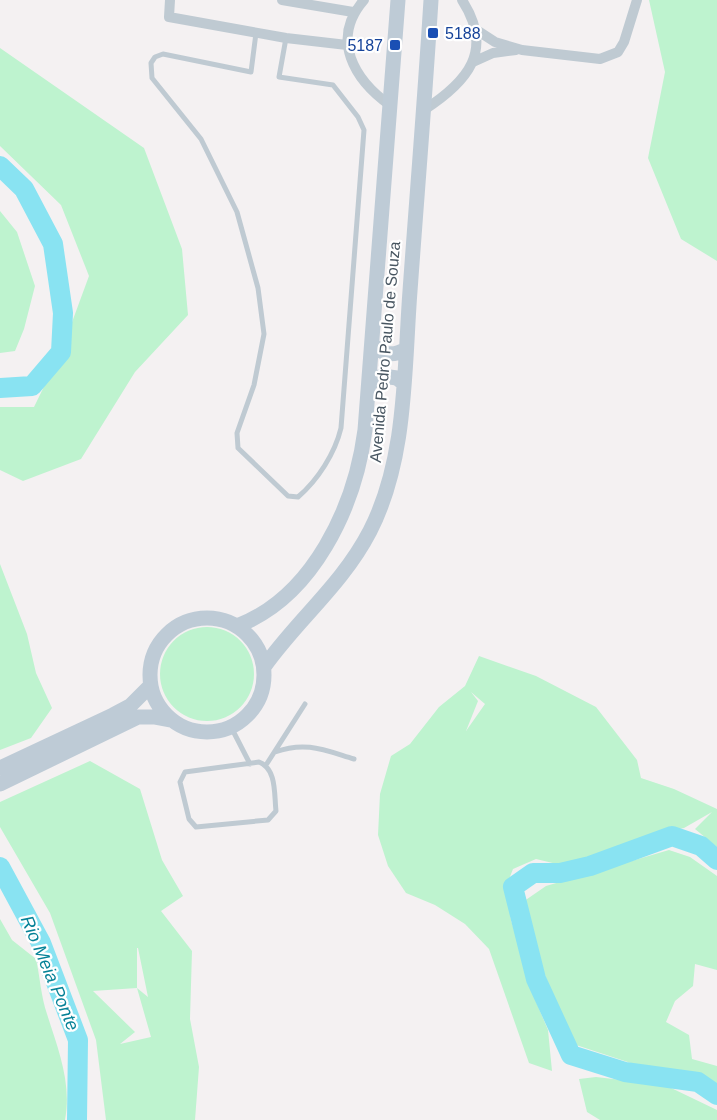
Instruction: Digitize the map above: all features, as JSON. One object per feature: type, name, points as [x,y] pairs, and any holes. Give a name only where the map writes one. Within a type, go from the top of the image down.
[{"type":"main road","name":"Avenida Pedro Paulo de Souza","points":[[237,626],[259,618],[283,599],[334,532],[356,484],[361,462],[369,384],[398,0]]},
{"type":"main road","name":"Avenida Pedro Paulo de Souza","points":[[264,667],[279,646],[334,586],[369,532],[391,477],[406,349],[431,0]]},
{"type":"main road","points":[[372,344],[381,353],[389,355],[406,349]]},
{"type":"main road","points":[[369,384],[382,376],[397,378],[403,383]]},
{"type":"main road","points":[[209,618],[237,626],[258,648],[264,667],[262,693],[255,707],[231,728],[216,732],[185,729],[172,721],[162,711],[150,686],[152,657],[168,633],[181,624],[209,618]]},
{"type":"main road","points":[[0,768],[113,715],[139,698],[150,686]]},
{"type":"main road","points":[[0,784],[138,717],[154,717],[172,721]]},
{"type":"street","points":[[170,0],[169,17],[286,38],[347,45]]},
{"type":"street","points":[[282,0],[353,12]]},
{"type":"street","points":[[364,0],[353,12],[347,30],[347,45],[354,66],[363,81],[377,96],[391,106]]},
{"type":"street","points":[[424,110],[460,83],[473,62],[477,45],[475,29],[462,0]]},
{"type":"street","points":[[475,29],[495,42],[522,50],[600,59],[611,56],[624,42],[637,0]]},
{"type":"street","points":[[473,62],[493,53],[522,50]]},
{"type":"lane","points":[[256,33],[251,72],[163,54],[155,57],[151,63],[152,78],[201,139],[237,212],[258,288],[264,334],[254,386],[237,433],[238,448],[288,496],[298,497],[307,489],[336,446],[341,428],[364,130],[358,117],[333,85],[279,77],[286,38]]},
{"type":"lane","points":[[266,765],[305,704]]},
{"type":"lane","points":[[231,728],[250,764]]},
{"type":"lane","points":[[275,753],[292,746],[311,746],[354,759]]},
{"type":"lane","points":[[250,764],[266,765],[271,771],[276,810],[274,816],[268,820],[196,827],[189,819],[180,782],[185,772],[250,764]]},
{"type":"green space","points":[[649,0],[717,0],[717,261],[681,239],[648,158],[665,72]]},
{"type":"green space","points":[[0,48],[144,148],[182,249],[188,315],[135,372],[81,459],[23,481],[0,470],[0,407],[34,407],[61,352],[89,276],[61,205],[0,146]]},
{"type":"green space","points":[[0,211],[17,232],[35,286],[24,329],[15,351],[0,353]]},
{"type":"green space","points":[[0,564],[27,634],[36,673],[52,708],[31,738],[0,750]]},
{"type":"green space","points":[[207,627],[225,631],[240,641],[250,656],[254,674],[250,692],[240,707],[225,717],[207,721],[189,717],[174,707],[164,692],[160,674],[164,656],[174,641],[189,631]]},
{"type":"green space","points":[[479,656],[536,676],[596,707],[637,760],[641,778],[674,789],[717,809],[717,847],[695,829],[712,812],[684,828],[654,834],[594,858],[561,865],[536,859],[513,869],[506,887],[511,920],[534,997],[548,1030],[552,1071],[529,1063],[489,949],[465,924],[435,905],[406,893],[388,866],[378,835],[380,794],[391,756],[410,744],[439,707],[465,686]],"holes":[[[471,692],[485,704],[466,731],[478,701]]]},
{"type":"green space","points":[[90,761],[140,789],[162,860],[183,896],[161,911],[192,951],[190,1019],[199,1067],[195,1120],[106,1120],[96,1040],[50,913],[0,827],[0,802]],"holes":[[[138,948],[148,997],[137,988]],[[137,988],[151,1037],[120,1044],[135,1032],[93,991]]]},
{"type":"green space","points":[[669,850],[690,857],[717,876],[717,970],[695,964],[693,986],[675,1001],[666,1022],[689,1035],[692,1059],[717,1066],[717,1086],[708,1079],[649,1069],[573,1044],[517,906],[546,886]]},
{"type":"green space","points":[[0,919],[12,940],[36,959],[43,1001],[65,1079],[67,1106],[65,1120],[0,1120]]},
{"type":"green space","points":[[596,1077],[665,1085],[717,1110],[717,1120],[600,1120],[587,1112],[579,1079]]},
{"type":"waterway","name":"Rio Meia Ponte","points":[[0,166],[24,189],[53,244],[63,313],[61,352],[32,386],[0,388]]},
{"type":"waterway","points":[[717,860],[701,846],[672,836],[590,866],[560,873],[533,873],[513,887],[536,979],[571,1055],[625,1072],[698,1082],[717,1095]]},
{"type":"waterway","name":"Rio Meia Ponte","points":[[0,867],[41,943],[78,1040],[77,1120]]},
{"type":"place","name":"5188","points":[[433,33]]},
{"type":"place","name":"5187","points":[[395,45]]}]
